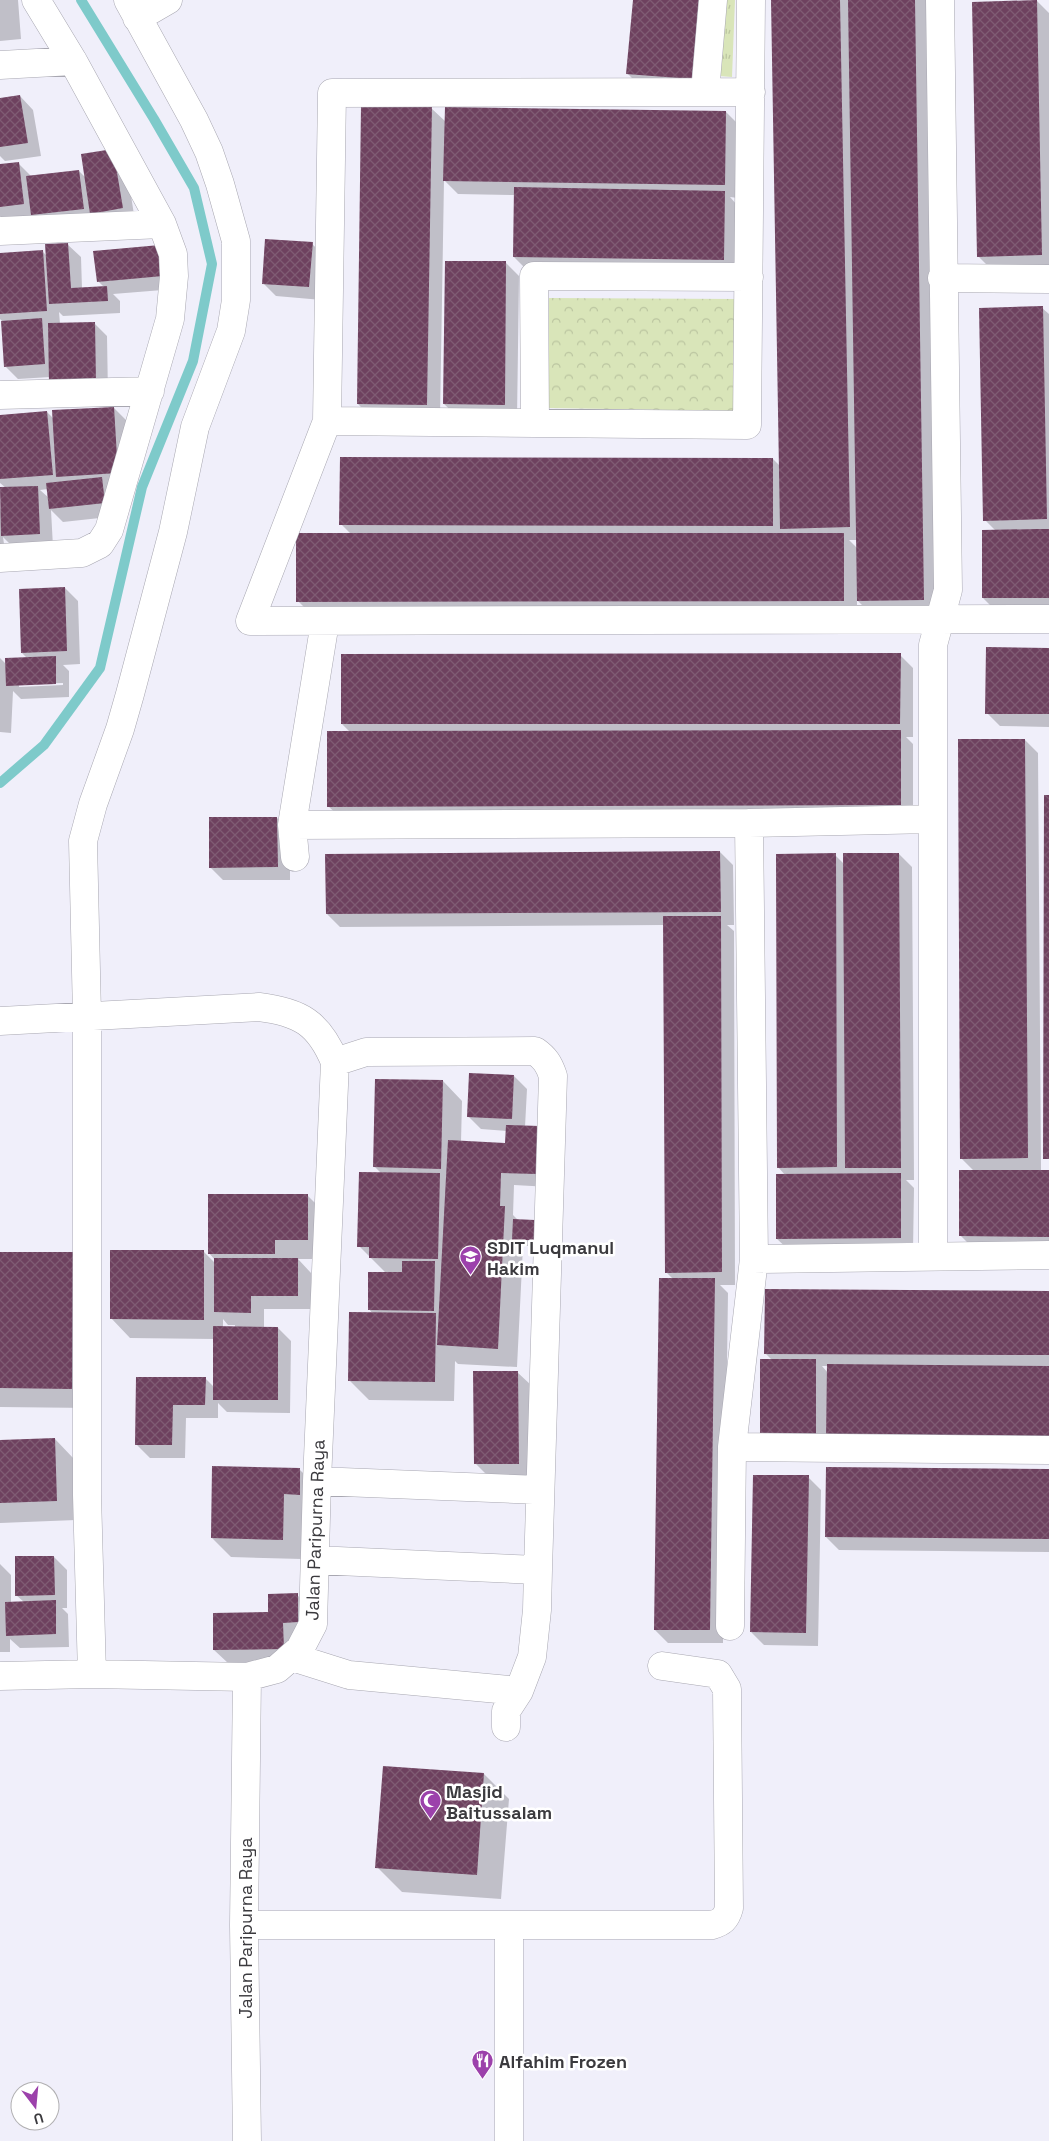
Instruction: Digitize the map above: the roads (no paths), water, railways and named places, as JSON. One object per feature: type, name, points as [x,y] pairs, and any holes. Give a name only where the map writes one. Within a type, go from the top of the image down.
[{"type":"street","points":[[0,558],[82,553],[100,544],[109,530],[170,319],[174,276],[173,254],[162,224],[73,61],[36,0]]},
{"type":"street","points":[[92,1674],[87,1495],[87,1015],[83,841],[85,828],[120,729],[173,532],[195,427],[231,331],[236,300],[236,241],[220,184],[194,120],[133,9],[168,0]]},
{"type":"street","points":[[705,92],[713,0]]},
{"type":"street","points":[[327,421],[747,425],[752,0]]},
{"type":"street","points":[[933,1256],[933,645],[948,590],[942,278],[940,0]]},
{"type":"street","points":[[0,64],[73,61]]},
{"type":"street","points":[[751,92],[332,93],[327,421],[250,621],[1049,619]]},
{"type":"street","points":[[0,231],[162,224]]},
{"type":"street","points":[[535,423],[534,276],[749,277]]},
{"type":"street","points":[[942,278],[1049,279]]},
{"type":"street","points":[[0,396],[150,391]]},
{"type":"street","points":[[295,857],[292,825],[326,622]]},
{"type":"street","points":[[292,825],[749,823],[932,819]]},
{"type":"street","points":[[730,1626],[732,1447],[754,1259],[749,823]]},
{"type":"street","points":[[0,1021],[259,1007],[280,1010],[302,1018],[316,1029],[327,1042],[334,1062],[366,1052],[535,1051],[550,1066],[553,1076],[537,1610],[532,1657],[519,1691],[506,1711],[506,1727]]},
{"type":"street","name":"Jalan Paripurna Raya","points":[[247,2141],[244,1926],[247,1677],[277,1669],[292,1657],[307,1639],[314,1624],[317,1480],[334,1062]]},
{"type":"street","points":[[754,1259],[1049,1255]]},
{"type":"street","points":[[732,1447],[1049,1450]]},
{"type":"street","points":[[317,1480],[540,1490]]},
{"type":"street","points":[[315,1560],[538,1570]]},
{"type":"street","points":[[292,1657],[349,1676],[519,1691]]},
{"type":"street","points":[[244,1926],[712,1925],[727,1917],[730,1908],[727,1689],[718,1674],[662,1666]]},
{"type":"street","points":[[0,1676],[92,1674],[247,1677]]},
{"type":"street","points":[[509,1926],[509,2141]]},
{"type":"waterway","points":[[0,783],[44,745],[100,668],[142,487],[193,361],[212,264],[194,188],[81,0]]},
{"type":"place","name":"SDIT Luqmanul Hakim","points":[[471,1276]]},
{"type":"place","name":"Masjid Baitussalam","points":[[430,1820]]},
{"type":"place","name":"Alfahim Frozen","points":[[483,2080]]}]
